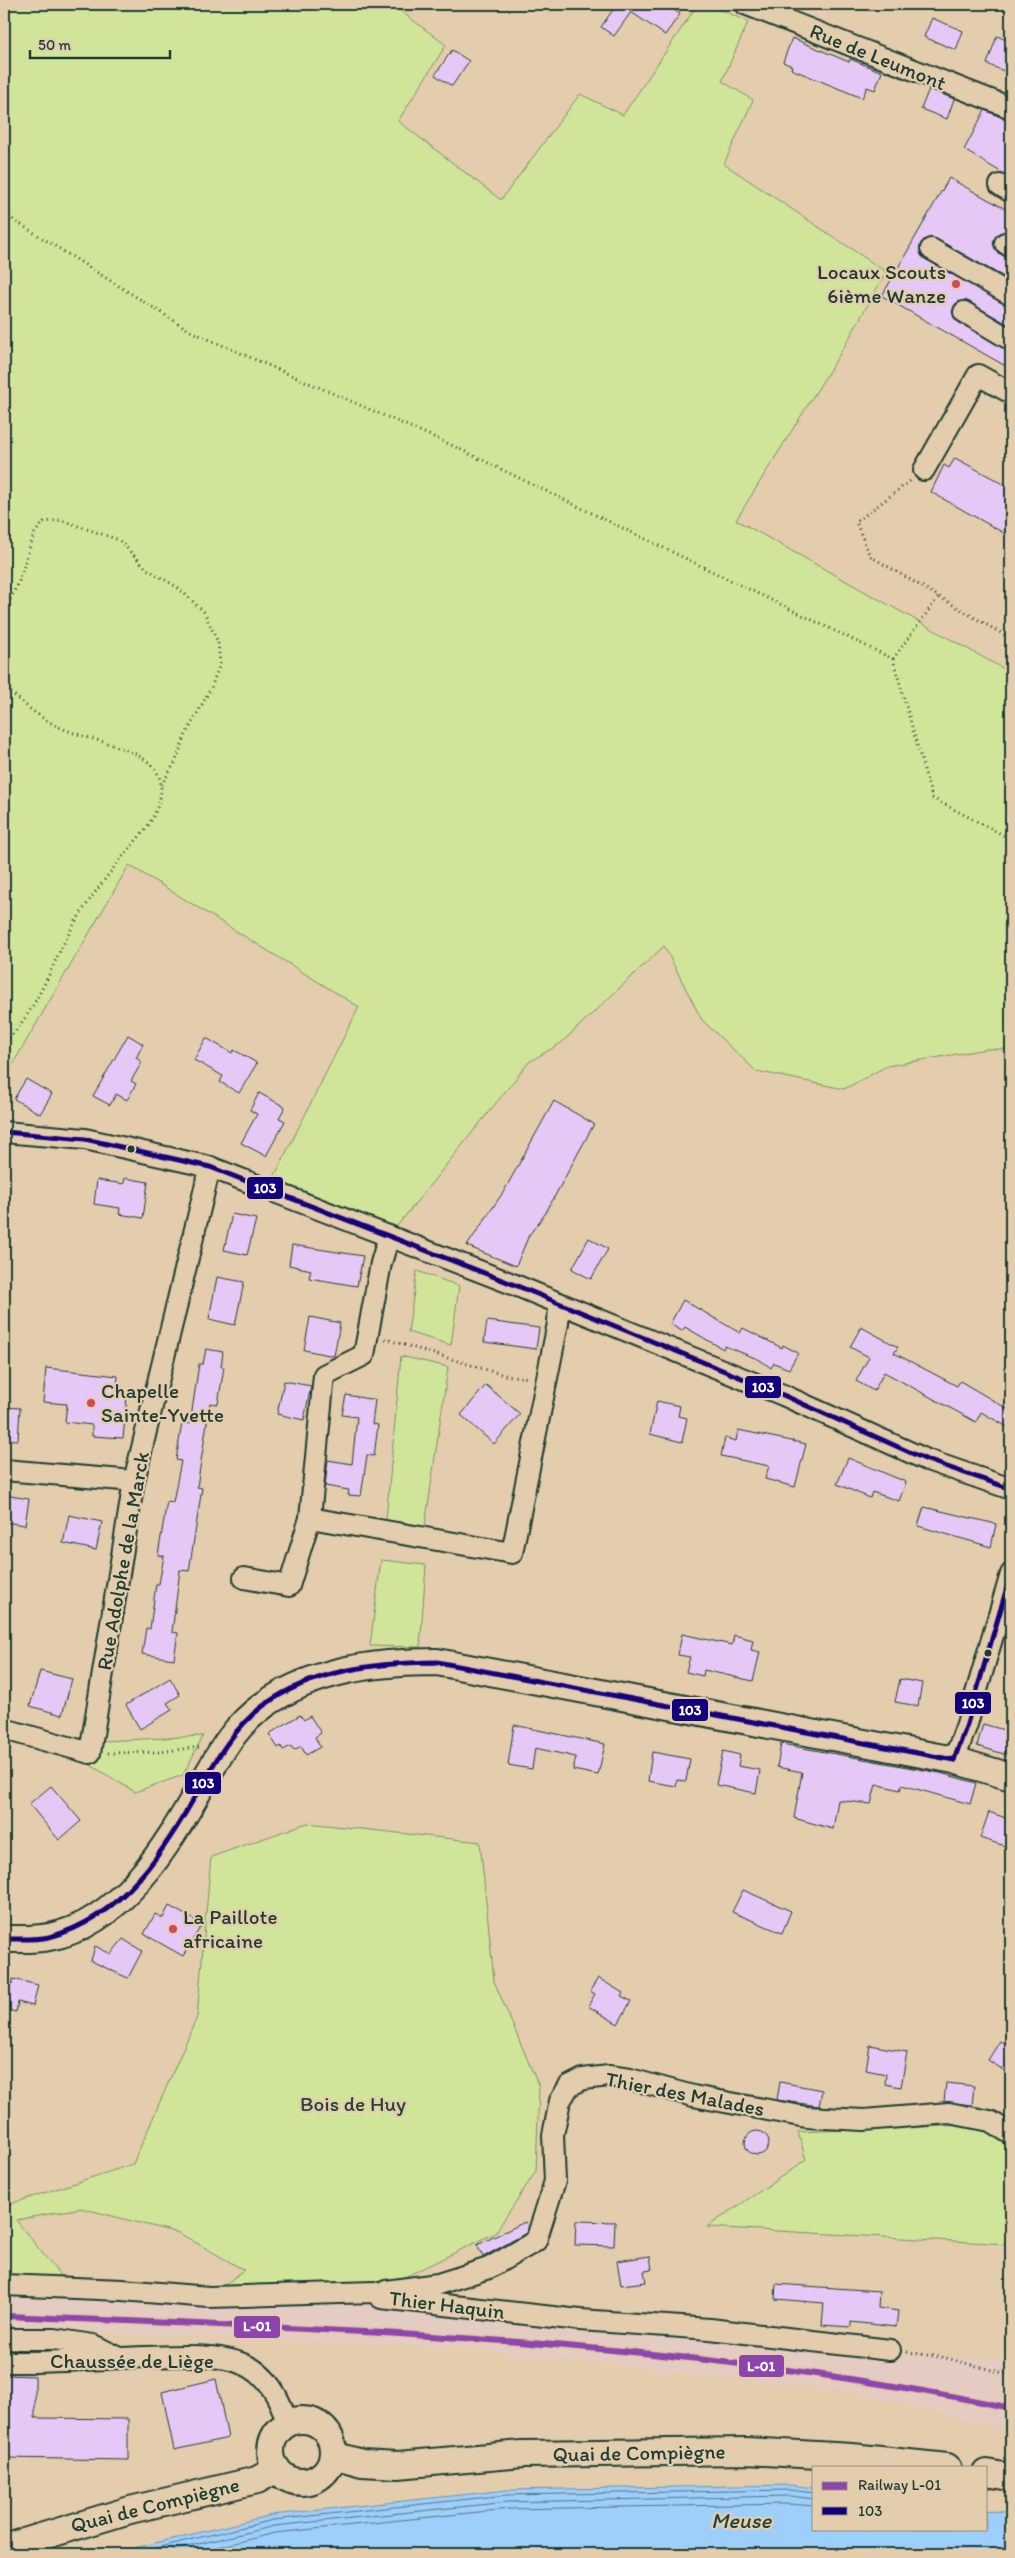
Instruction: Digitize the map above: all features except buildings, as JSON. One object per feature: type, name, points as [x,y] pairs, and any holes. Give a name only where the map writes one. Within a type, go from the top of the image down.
[{"type":"main road","points":[[4,1939],[50,1937],[84,1924],[115,1906],[144,1874],[162,1848],[200,1790],[224,1744],[264,1705],[304,1683],[328,1674],[393,1662],[437,1662],[954,1760],[1011,1778]]},
{"type":"main road","points":[[300,2420],[314,2422],[325,2430],[332,2442],[333,2456],[327,2469],[316,2478],[302,2482],[288,2479],[277,2469],[271,2457],[271,2444],[277,2432],[287,2423],[300,2420]]},
{"type":"main road","name":"Quai de Compiègne","points":[[333,2456],[362,2463],[398,2465],[523,2454],[746,2451],[852,2457],[938,2466]]},
{"type":"main road","name":"Quai de Compiègne","points":[[4,2548],[130,2510],[257,2480],[277,2469]]},
{"type":"main road","points":[[988,2473],[1011,2477]]},
{"type":"street","name":"Rue de Leumont","points":[[745,4],[1011,108]]},
{"type":"street","points":[[931,249],[1011,295]]},
{"type":"street","points":[[964,312],[1011,340]]},
{"type":"street","points":[[924,470],[978,375],[1011,393]]},
{"type":"street","points":[[4,1132],[85,1139],[210,1167],[559,1302],[783,1395],[927,1460],[1011,1489]]},
{"type":"street","name":"Rue Adolphe de la Marck","points":[[90,1753],[134,1481],[210,1167]]},
{"type":"street","points":[[244,1578],[289,1586],[310,1518],[324,1375],[364,1355],[388,1236]]},
{"type":"street","points":[[310,1518],[512,1553],[558,1323],[559,1302]]},
{"type":"street","points":[[4,1470],[134,1481]]},
{"type":"street","points":[[954,1760],[967,1724],[1011,1574]]},
{"type":"street","points":[[4,1729],[90,1753]]},
{"type":"street","name":"Thier des Malades","points":[[374,2292],[447,2282],[489,2268],[536,2241],[555,2182],[553,2135],[560,2101],[569,2086],[583,2079],[609,2076],[630,2079],[694,2096],[806,2117],[864,2120],[949,2113],[990,2121],[1011,2134]]},
{"type":"street","name":"Thier Haquin","points":[[4,2285],[122,2290],[209,2297],[374,2292],[381,2298],[476,2309],[580,2320],[710,2329],[890,2350]]},
{"type":"street","points":[[4,2339],[54,2339],[93,2345],[122,2358]]},
{"type":"street","name":"Chaussée de Liège","points":[[4,2362],[208,2357],[244,2364],[262,2377],[273,2389],[283,2407],[287,2423]]},
{"type":"path","points":[[4,214],[192,332],[447,443],[893,659],[932,798],[1011,840]]},
{"type":"path","points":[[924,470],[856,522],[870,556],[1011,639]]},
{"type":"path","points":[[4,613],[19,582],[34,534],[44,522],[61,520],[119,540],[147,569],[177,587],[204,612],[218,642],[220,664],[211,688],[186,734],[175,763],[160,785]]},
{"type":"path","points":[[893,659],[939,596]]},
{"type":"path","points":[[4,686],[54,724],[118,746],[146,759],[158,773],[160,785],[160,798],[152,820],[88,902],[59,952],[32,1009],[17,1030],[4,1043]]},
{"type":"path","points":[[367,1335],[403,1343],[504,1375],[547,1380]]},
{"type":"path","points":[[90,1753],[158,1752],[224,1744]]},
{"type":"path","points":[[890,2350],[946,2358],[1011,2375]]},
{"type":"shaded area","points":[[4,2285],[374,2292],[890,2352],[1011,2361],[1011,2431],[860,2393],[466,2348],[4,2328]]},
{"type":"green space","points":[[4,4],[391,4],[446,45],[398,121],[501,200],[580,94],[623,115],[698,4],[708,4],[748,22],[722,81],[753,100],[724,164],[886,272],[844,347],[736,520],[1011,673],[1011,1049],[986,1049],[887,1066],[844,1089],[756,1071],[702,1020],[664,946],[561,1043],[529,1062],[389,1236],[268,1189],[359,1007],[129,865],[4,1079]]},
{"type":"green space","points":[[417,1271],[459,1286],[451,1345],[408,1332]]},
{"type":"green space","points":[[401,1356],[448,1367],[425,1526],[386,1520]]},
{"type":"green space","points":[[381,1560],[426,1565],[420,1647],[370,1646]]},
{"type":"green space","points":[[203,1736],[183,1775],[135,1792],[89,1764],[104,1741]]},
{"type":"green space","name":"Bois de Huy","points":[[307,1823],[480,1842],[494,1981],[539,2087],[536,2171],[495,2233],[374,2292],[209,2297],[244,2270],[179,2233],[81,2208],[16,2220],[70,2288],[4,2285],[4,2206],[133,2164],[197,2017],[211,1857]]},
{"type":"green space","points":[[974,2125],[1011,2145],[1011,2272],[1007,2244],[707,2227],[806,2160],[798,2132]]},
{"type":"water","name":"Meuse","points":[[790,2485],[812,2488],[812,2530],[988,2530],[988,2510],[1011,2513],[1011,2554],[109,2554],[272,2515],[507,2490]]},
{"type":"rail line","name":"L-01","points":[[4,2316],[383,2333],[510,2341],[636,2352],[761,2366],[887,2385],[1011,2408]]},
{"type":"transit line","name":"103","points":[[4,1132],[85,1139],[210,1167],[510,1283],[783,1395],[927,1460],[1011,1489]]},
{"type":"transit line","name":"103","points":[[954,1760],[967,1724],[1011,1574]]},
{"type":"transit line","name":"103","points":[[4,1939],[49,1937],[76,1928],[99,1914],[121,1897],[140,1878],[173,1834],[221,1753],[244,1723],[263,1706],[282,1694],[324,1676],[346,1670],[392,1664],[437,1662],[954,1760]]},
{"type":"place","name":"Locaux Scouts 6ième Wanze","points":[[956,284]]},
{"type":"place","name":"Chapelle Sainte-Yvette","points":[[91,1403]]},
{"type":"place","name":"La Paillote africaine","points":[[173,1929]]}]
